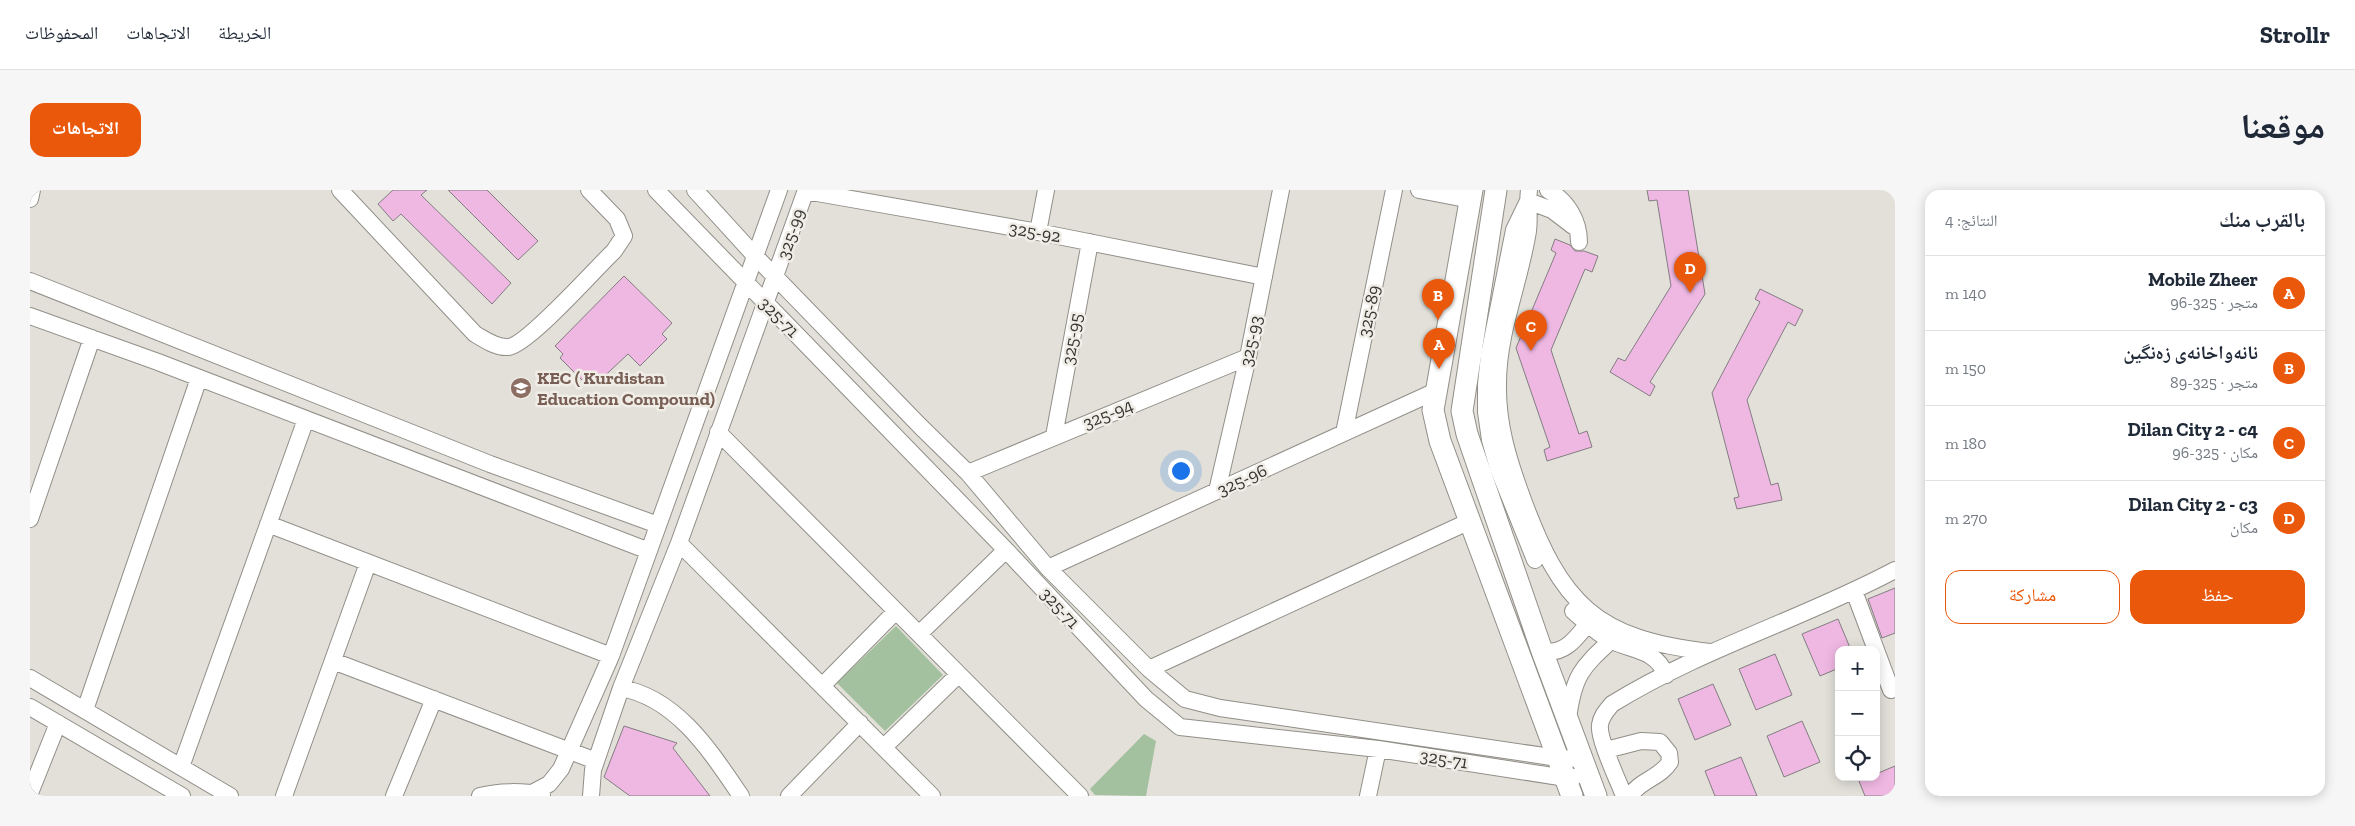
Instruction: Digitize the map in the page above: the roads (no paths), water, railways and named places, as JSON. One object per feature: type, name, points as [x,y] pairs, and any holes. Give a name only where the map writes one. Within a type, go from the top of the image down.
[{"type":"main road","points":[[1496,190],[1462,411],[1467,434],[1542,651],[1589,777]]},
{"type":"main road","points":[[1472,195],[1433,410],[1440,441],[1565,777]]},
{"type":"street","points":[[30,199],[32,190]]},
{"type":"street","points":[[340,190],[475,334],[492,344],[508,347],[527,338],[614,251],[624,236],[616,219],[588,190]]},
{"type":"street","name":"325-71","points":[[656,190],[1006,550],[1146,699],[1180,727],[1378,749],[1565,777],[1589,777]]},
{"type":"street","name":"325-71","points":[[695,190],[756,257],[968,473],[1048,568],[1149,669],[1185,698],[1220,708],[1565,777]]},
{"type":"street","points":[[480,796],[492,793],[538,794],[561,769],[611,656],[779,190]]},
{"type":"street","name":"325-92","points":[[806,190],[1038,232],[1264,276]]},
{"type":"street","name":"325-99","points":[[591,796],[593,770],[621,688],[678,542],[776,277],[806,190]]},
{"type":"street","points":[[1038,232],[1046,190]]},
{"type":"street","name":"325-93","points":[[1217,491],[1248,357],[1281,190]]},
{"type":"street","name":"325-89","points":[[1344,433],[1394,190]]},
{"type":"street","points":[[1419,190],[1472,195]]},
{"type":"street","points":[[1548,190],[1573,214],[1579,237],[1558,213],[1528,196],[1528,231],[1500,356],[1498,392],[1503,438],[1539,555],[1591,619],[1616,636],[1650,654],[1663,666],[1666,675]]},
{"type":"street","name":"325-95","points":[[1054,436],[1090,242]]},
{"type":"street","points":[[30,282],[490,464],[658,525]]},
{"type":"street","points":[[30,316],[158,362],[649,552]]},
{"type":"street","points":[[158,362],[166,336]]},
{"type":"street","points":[[30,519],[92,338]]},
{"type":"street","name":"325-94","points":[[968,473],[1248,357]]},
{"type":"street","points":[[85,710],[199,378]]},
{"type":"street","name":"325-96","points":[[1048,568],[1436,391]]},
{"type":"street","points":[[181,767],[306,419]]},
{"type":"street","points":[[718,432],[1080,796]]},
{"type":"street","points":[[1149,669],[1470,521]]},
{"type":"street","points":[[268,524],[611,656]]},
{"type":"street","points":[[678,542],[932,796]]},
{"type":"street","points":[[918,634],[1006,550]]},
{"type":"street","points":[[284,796],[368,563]]},
{"type":"street","points":[[1624,796],[1600,736],[1600,724],[1604,713],[1612,704],[1710,652],[1854,591],[1895,570]]},
{"type":"street","points":[[1854,591],[1891,690]]},
{"type":"street","points":[[822,686],[896,612]]},
{"type":"street","points":[[1542,651],[1550,652],[1566,648],[1591,619]]},
{"type":"street","points":[[1616,636],[1710,652]]},
{"type":"street","points":[[1568,721],[1575,681],[1582,669],[1616,636]]},
{"type":"street","points":[[332,661],[596,761]]},
{"type":"street","points":[[884,747],[958,675]]},
{"type":"street","points":[[31,683],[85,710],[230,796]]},
{"type":"street","points":[[621,688],[639,691],[683,721],[713,755],[741,796]]},
{"type":"street","points":[[394,796],[434,699]]},
{"type":"street","points":[[30,707],[182,796]]},
{"type":"street","points":[[30,794],[58,723]]},
{"type":"street","points":[[789,796],[860,723]]},
{"type":"street","points":[[1606,750],[1641,741],[1660,742],[1669,753],[1670,762],[1665,770],[1638,785],[1630,796]]},
{"type":"street","points":[[1368,796],[1378,749]]},
{"type":"place","name":"Dilan City 2 - c3","points":[[1690,293]]},
{"type":"place","name":"نانەواخانەی زەنگین","points":[[1438,320]]},
{"type":"place","name":"Dilan City 2 - c4","points":[[1531,351]]},
{"type":"place","name":"Mobile Zheer","points":[[1439,369]]},
{"type":"place","name":"KEC ( Kurdistan Education Compound)","points":[[521,388]]}]
